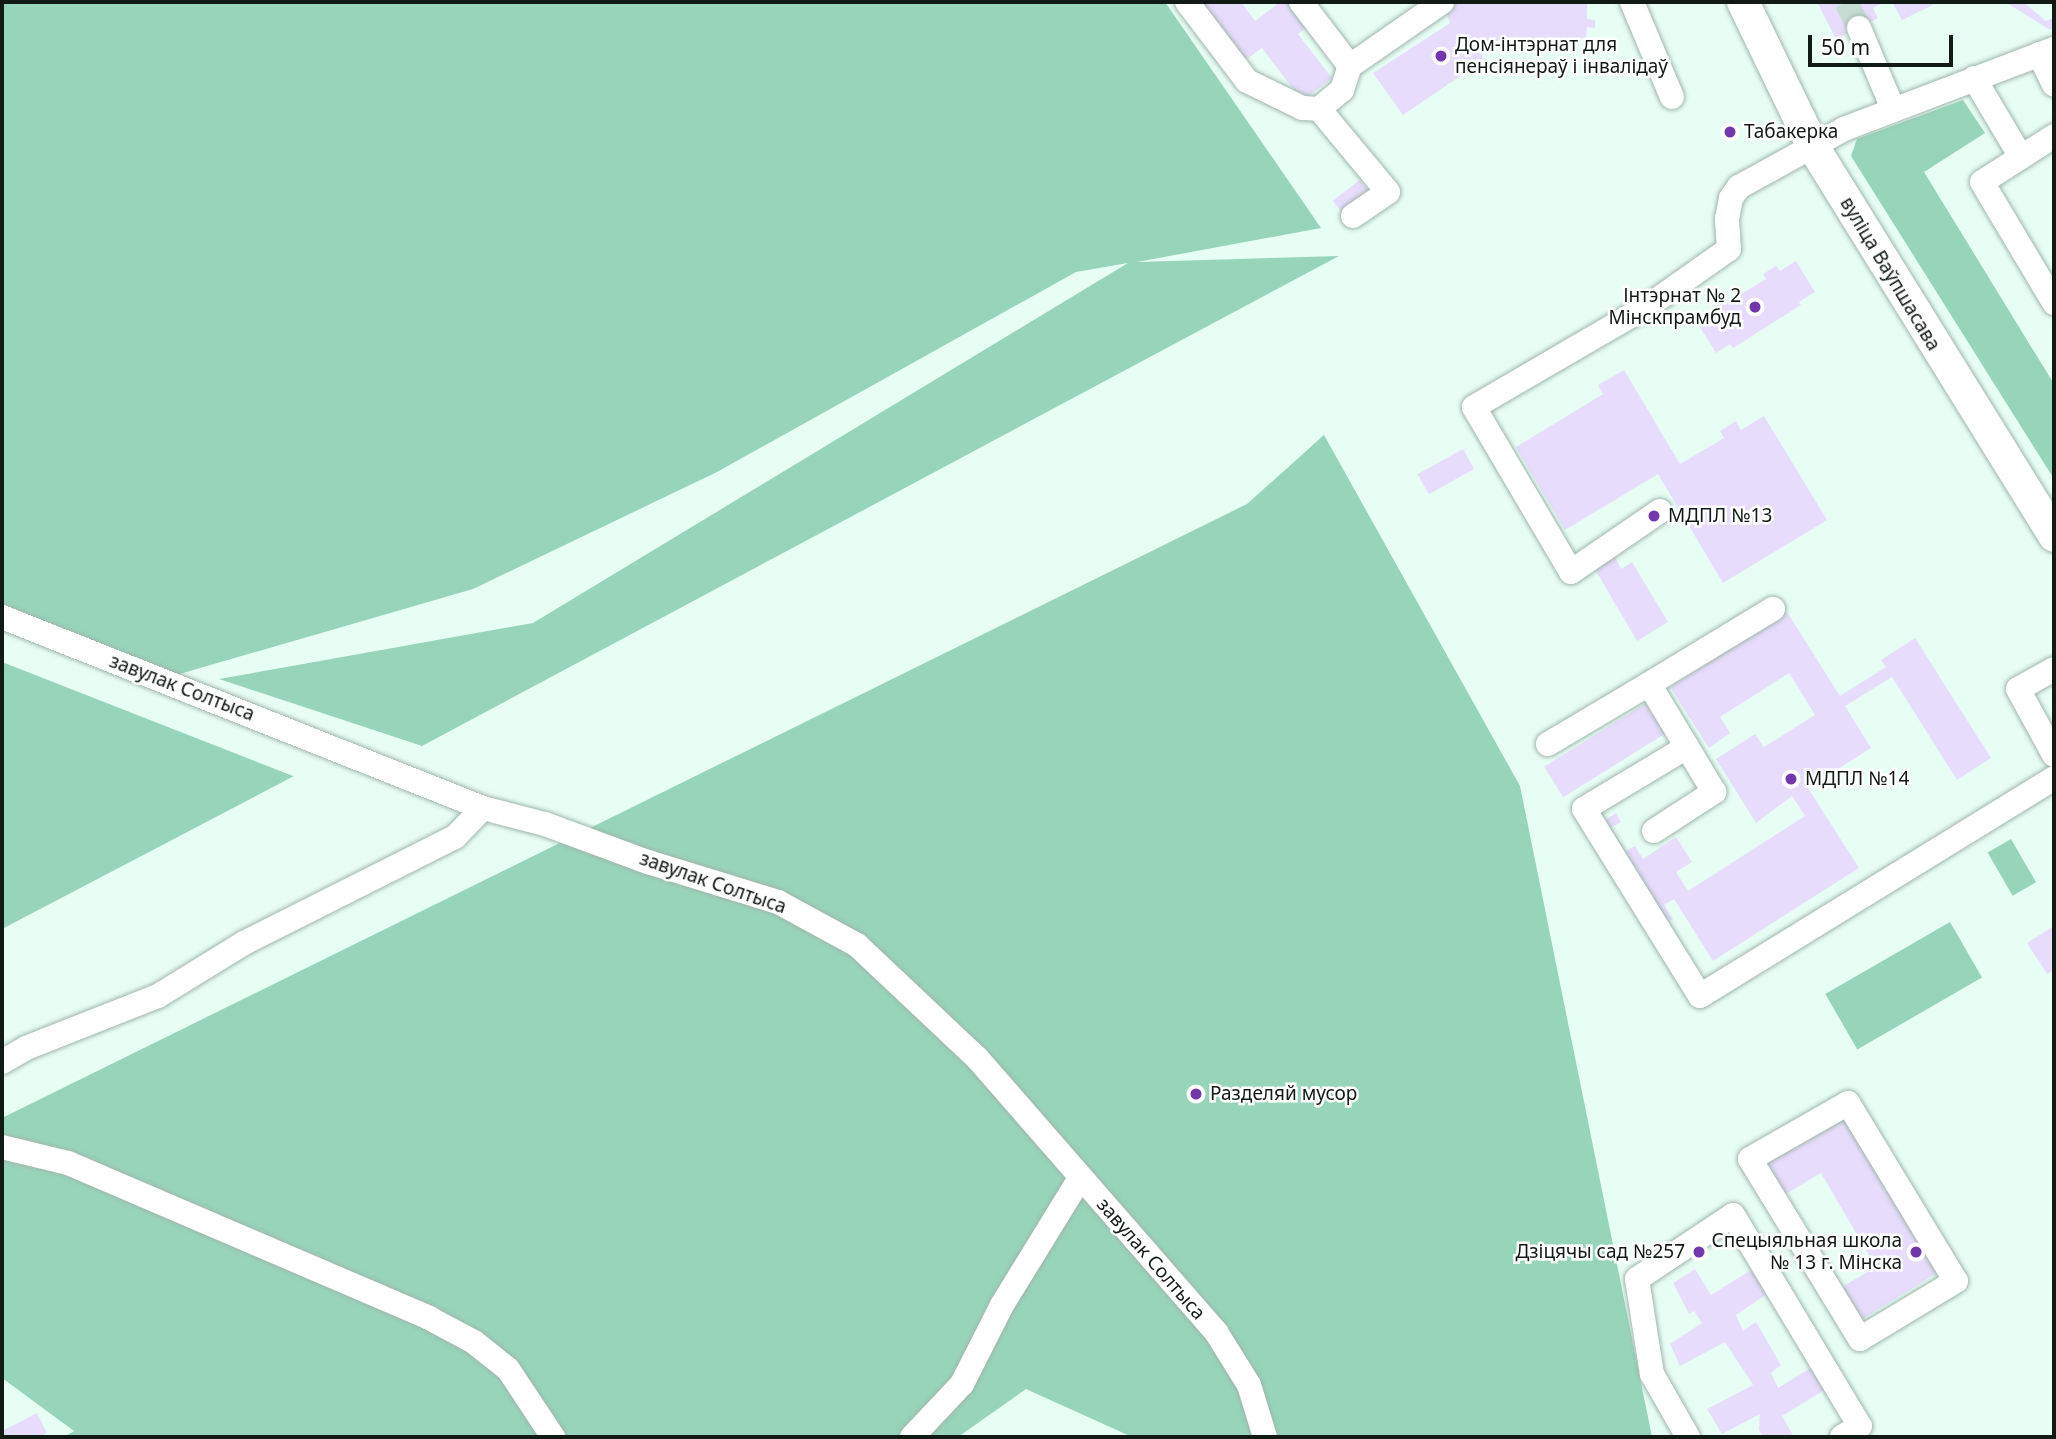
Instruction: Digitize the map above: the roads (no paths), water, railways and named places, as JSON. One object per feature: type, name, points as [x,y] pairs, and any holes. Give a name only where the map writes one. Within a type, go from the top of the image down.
[{"type":"main road","name":"вуліца Ваўпшасава","points":[[1743,2],[1812,145],[1996,447],[2054,536]]},
{"type":"street","points":[[1187,2],[1247,81],[1302,108],[1319,109],[1342,90],[1350,66],[1442,2]]},
{"type":"street","points":[[1301,2],[1350,66]]},
{"type":"street","points":[[1632,2],[1672,97]]},
{"type":"street","points":[[1859,28],[1893,109]]},
{"type":"street","points":[[1660,511],[1571,572],[1474,407],[1651,304],[1729,249],[1727,219],[1731,198],[1739,187],[1812,145],[1893,109],[2046,52],[2054,85]]},
{"type":"street","points":[[1975,78],[2021,157]]},
{"type":"street","points":[[1319,109],[1388,192],[1353,216]]},
{"type":"street","points":[[2054,136],[1982,182],[2054,303]]},
{"type":"street","points":[[1548,744],[1773,609]]},
{"type":"street","name":"завулак Солтыса","points":[[2,617],[483,808],[545,824],[648,862],[778,902],[857,945],[977,1058],[1216,1332],[1249,1385],[1265,1437]]},
{"type":"street","points":[[2054,669],[2018,689],[2054,755]]},
{"type":"street","points":[[1649,684],[1714,792],[1654,831]]},
{"type":"street","points":[[1687,747],[1584,810],[1700,996],[2054,778]]},
{"type":"street","points":[[2,1062],[26,1048],[158,996],[244,943],[455,837],[483,808]]},
{"type":"street","points":[[1848,1103],[1956,1281],[1860,1339],[1749,1159],[1848,1103]]},
{"type":"street","points":[[2,1147],[68,1163],[429,1318],[474,1342],[508,1369],[553,1437]]},
{"type":"street","points":[[912,1437],[962,1384],[1002,1305],[1080,1178]]},
{"type":"street","points":[[1688,1437],[1651,1374],[1637,1279],[1733,1215],[1860,1426],[1842,1437]]},
{"type":"tunnel","points":[[1846,2],[1859,28]]},
{"type":"place","name":"Дом-інтэрнат для пенсіянераў і інвалідаў","points":[[1441,56]]},
{"type":"place","name":"Табакерка","points":[[1730,132]]},
{"type":"place","name":"Інтэрнат № 2 Мінскпрамбуд","points":[[1755,307]]},
{"type":"place","name":"МДПЛ №13","points":[[1654,516]]},
{"type":"place","name":"МДПЛ №14","points":[[1791,779]]},
{"type":"place","name":"Разделяй мусор","points":[[1196,1094]]},
{"type":"place","name":"Дзіцячы сад №257","points":[[1699,1252]]},
{"type":"place","name":"Спецыяльная школа № 13 г. Мінска","points":[[1916,1252]]}]
